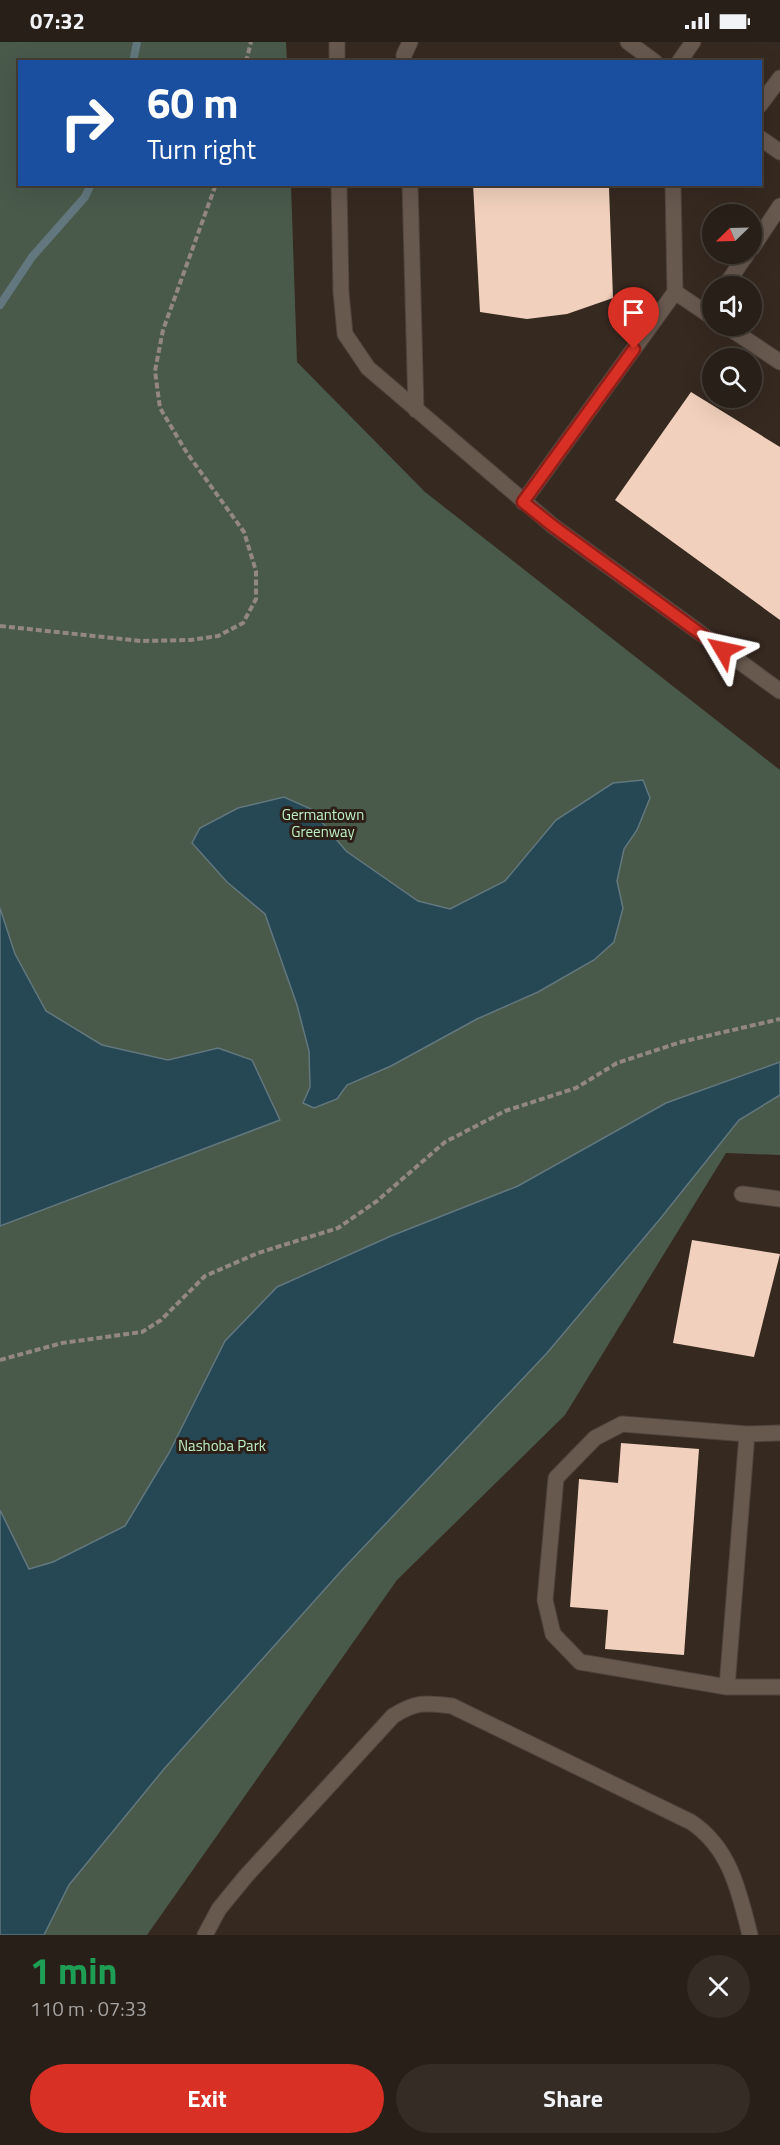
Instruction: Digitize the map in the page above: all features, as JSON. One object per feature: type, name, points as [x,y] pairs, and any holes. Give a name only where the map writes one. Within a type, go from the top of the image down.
[{"type":"lane","points":[[337,42],[337,60]]},
{"type":"lane","points":[[404,60],[410,42]]},
{"type":"lane","points":[[628,42],[652,60]]},
{"type":"lane","points":[[680,60],[693,42]]},
{"type":"lane","points":[[762,102],[780,78]]},
{"type":"lane","points":[[762,139],[780,152]]},
{"type":"lane","points":[[339,186],[341,292],[345,334],[368,368],[553,526],[780,691]]},
{"type":"lane","points":[[410,186],[416,410]]},
{"type":"lane","points":[[523,502],[675,292],[673,186]]},
{"type":"lane","points":[[762,233],[780,206]]},
{"type":"lane","points":[[675,292],[702,307]]},
{"type":"lane","points":[[742,336],[778,358]]},
{"type":"lane","points":[[741,1194],[780,1198]]},
{"type":"lane","points":[[780,1433],[747,1434],[622,1424],[595,1438],[556,1478],[545,1600],[553,1634],[580,1662],[727,1687],[780,1687]]},
{"type":"lane","points":[[727,1687],[747,1434]]},
{"type":"lane","points":[[205,1935],[219,1909],[246,1876],[393,1716],[411,1705],[431,1703],[452,1706],[691,1822],[709,1834],[737,1882],[750,1935]]},
{"type":"path","points":[[246,60],[250,42]]},
{"type":"path","points":[[0,626],[141,641],[191,640],[218,636],[243,622],[256,599],[256,571],[244,532],[187,453],[160,408],[155,371],[163,330],[215,186]]},
{"type":"path","points":[[0,1360],[62,1343],[142,1332],[161,1320],[205,1276],[258,1253],[338,1228],[377,1201],[445,1142],[505,1111],[576,1088],[617,1063],[681,1042],[780,1019]]},
{"type":"green space","name":"Germantown Greenway","points":[[0,42],[286,42],[287,60],[18,60],[18,186],[291,186],[297,362],[425,492],[780,770],[780,1155],[726,1153],[565,1415],[397,1580],[147,1935],[0,1935]]},
{"type":"water","points":[[643,780],[650,798],[637,830],[624,849],[617,881],[623,908],[614,942],[594,960],[538,992],[477,1019],[391,1066],[347,1085],[337,1099],[314,1108],[303,1103],[310,1087],[309,1051],[297,1005],[265,914],[227,882],[192,843],[200,828],[238,808],[284,797],[311,809],[346,851],[418,901],[450,909],[505,881],[556,820],[613,783]]},
{"type":"water","points":[[0,908],[15,954],[46,1011],[102,1045],[168,1060],[218,1048],[252,1060],[280,1120],[0,1226]]},
{"type":"water","points":[[780,1062],[780,1095],[739,1120],[660,1219],[547,1353],[342,1570],[164,1769],[69,1885],[44,1935],[0,1935],[0,1510],[29,1569],[53,1562],[125,1526],[169,1453],[225,1341],[277,1287],[391,1236],[518,1186],[666,1103]]},
{"type":"building","points":[[473,186],[620,186],[609,188],[613,298],[567,314],[527,319],[480,312]]},
{"type":"building","points":[[691,392],[702,399],[702,408],[717,408],[780,447],[780,620],[615,500]]},
{"type":"building","points":[[692,1240],[780,1254],[754,1357],[673,1343]]},
{"type":"building","points":[[621,1443],[699,1449],[684,1655],[605,1649],[608,1610],[570,1607],[579,1479],[618,1483]]},
{"type":"waterway","points":[[133,60],[137,42]]},
{"type":"waterway","points":[[0,305],[32,257],[85,197],[90,186]]},
{"type":"route","points":[[634,349],[523,502],[723,650]]},
{"type":"park label","name":"Nashoba Park","points":[[222,1445]]}]
